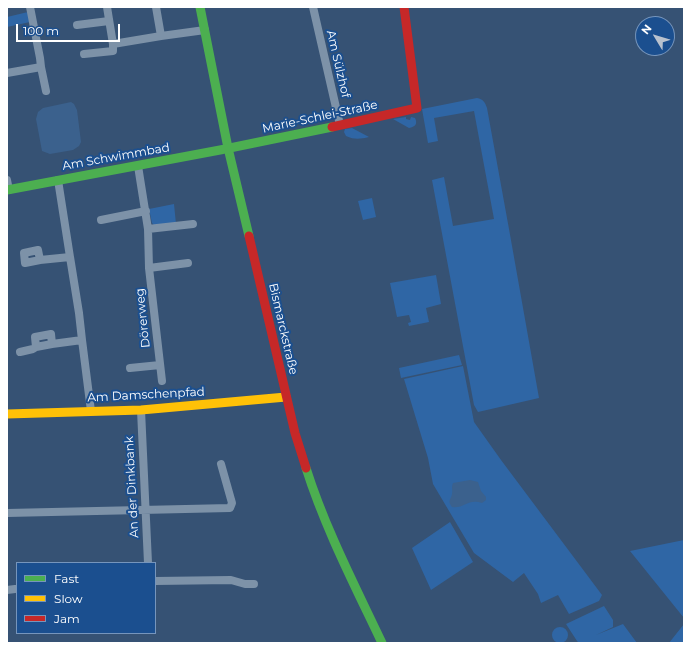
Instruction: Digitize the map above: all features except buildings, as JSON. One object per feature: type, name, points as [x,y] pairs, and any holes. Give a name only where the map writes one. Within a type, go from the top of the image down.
[{"type":"street","points":[[30,7],[46,91]]},
{"type":"street","points":[[84,54],[113,51],[107,7]]},
{"type":"street","points":[[156,7],[161,36]]},
{"type":"street","name":"Bismarckstraße","points":[[200,7],[228,148],[295,433],[315,494],[336,544],[382,643]]},
{"type":"street","name":"Am Sülzhof","points":[[313,7],[340,125]]},
{"type":"street","name":"Marie-Schlei-Straße","points":[[228,148],[417,108],[404,7]]},
{"type":"street","points":[[77,25],[109,20]]},
{"type":"street","points":[[113,44],[205,30]]},
{"type":"street","points":[[7,73],[41,67]]},
{"type":"street","name":"Am Schwimmbad","points":[[8,190],[228,148]]},
{"type":"street","name":"Dörerweg","points":[[138,166],[146,211],[149,268],[162,381]]},
{"type":"street","points":[[7,180],[8,190]]},
{"type":"street","points":[[58,180],[79,314],[91,411]]},
{"type":"street","points":[[101,220],[146,211]]},
{"type":"street","points":[[148,229],[193,224]]},
{"type":"street","points":[[40,260],[70,257]]},
{"type":"street","points":[[149,268],[188,262]]},
{"type":"street","points":[[20,352],[36,347],[82,340]]},
{"type":"street","points":[[130,368],[160,365]]},
{"type":"street","name":"Am Damschenpfad","points":[[7,414],[141,410],[286,397]]},
{"type":"street","name":"An der Dinkbank","points":[[141,410],[148,562]]},
{"type":"street","points":[[7,513],[230,508],[232,503],[221,464]]},
{"type":"street","points":[[156,580],[231,580],[245,584],[254,584]]},
{"type":"shaded area","points":[[28,12],[30,22],[7,27],[7,17]]},
{"type":"shaded area","points":[[477,98],[484,101],[487,108],[539,398],[478,412],[474,405],[432,180],[444,177],[453,226],[494,219],[474,111],[434,118],[438,141],[428,143],[422,109]]},
{"type":"shaded area","points":[[71,102],[77,110],[81,142],[79,146],[73,150],[50,154],[42,151],[36,119],[38,112],[43,108]]},
{"type":"shaded area","points":[[406,117],[406,119],[410,120],[411,117],[415,118],[416,124],[413,127],[409,128],[393,119]]},
{"type":"shaded area","points":[[352,128],[369,137],[358,139],[346,136],[344,132],[345,129]]},
{"type":"shaded area","points":[[372,198],[376,217],[363,220],[358,201]]},
{"type":"shaded area","points":[[174,204],[176,224],[155,226],[152,223],[149,209]]},
{"type":"shaded area","points":[[436,275],[441,304],[426,308],[429,322],[409,326],[408,323],[411,322],[409,315],[397,317],[390,283]]},
{"type":"shaded area","points":[[459,355],[462,365],[401,378],[399,368]]},
{"type":"shaded area","points":[[463,366],[474,422],[602,595],[599,601],[569,614],[558,595],[541,603],[538,594],[524,573],[513,582],[474,553],[433,484],[428,458],[404,379]]},
{"type":"shaded area","points":[[470,480],[478,482],[481,491],[486,497],[486,500],[482,503],[473,502],[460,507],[452,507],[450,501],[453,483]]},
{"type":"shaded area","points":[[450,522],[473,562],[431,590],[412,548]]},
{"type":"shaded area","points":[[684,540],[684,618],[630,551]]},
{"type":"shaded area","points":[[604,606],[613,620],[613,627],[596,635],[623,624],[637,643],[579,643],[577,641],[566,624]]},
{"type":"shaded area","points":[[684,624],[684,643],[669,643]]},
{"type":"shaded area","points":[[560,627],[566,629],[568,635],[566,641],[560,643],[554,641],[552,635],[554,629]]},
{"type":"traffic: fast","points":[[200,7],[228,148],[249,236]]},
{"type":"traffic: fast","points":[[7,190],[220,150],[332,127]]},
{"type":"traffic: fast","points":[[306,468],[331,535],[382,643]]},
{"type":"traffic: slow","points":[[7,414],[141,410],[286,397]]},
{"type":"traffic: jam","points":[[332,127],[417,108],[404,7]]},
{"type":"traffic: jam","points":[[249,236],[295,433],[306,468]]}]
